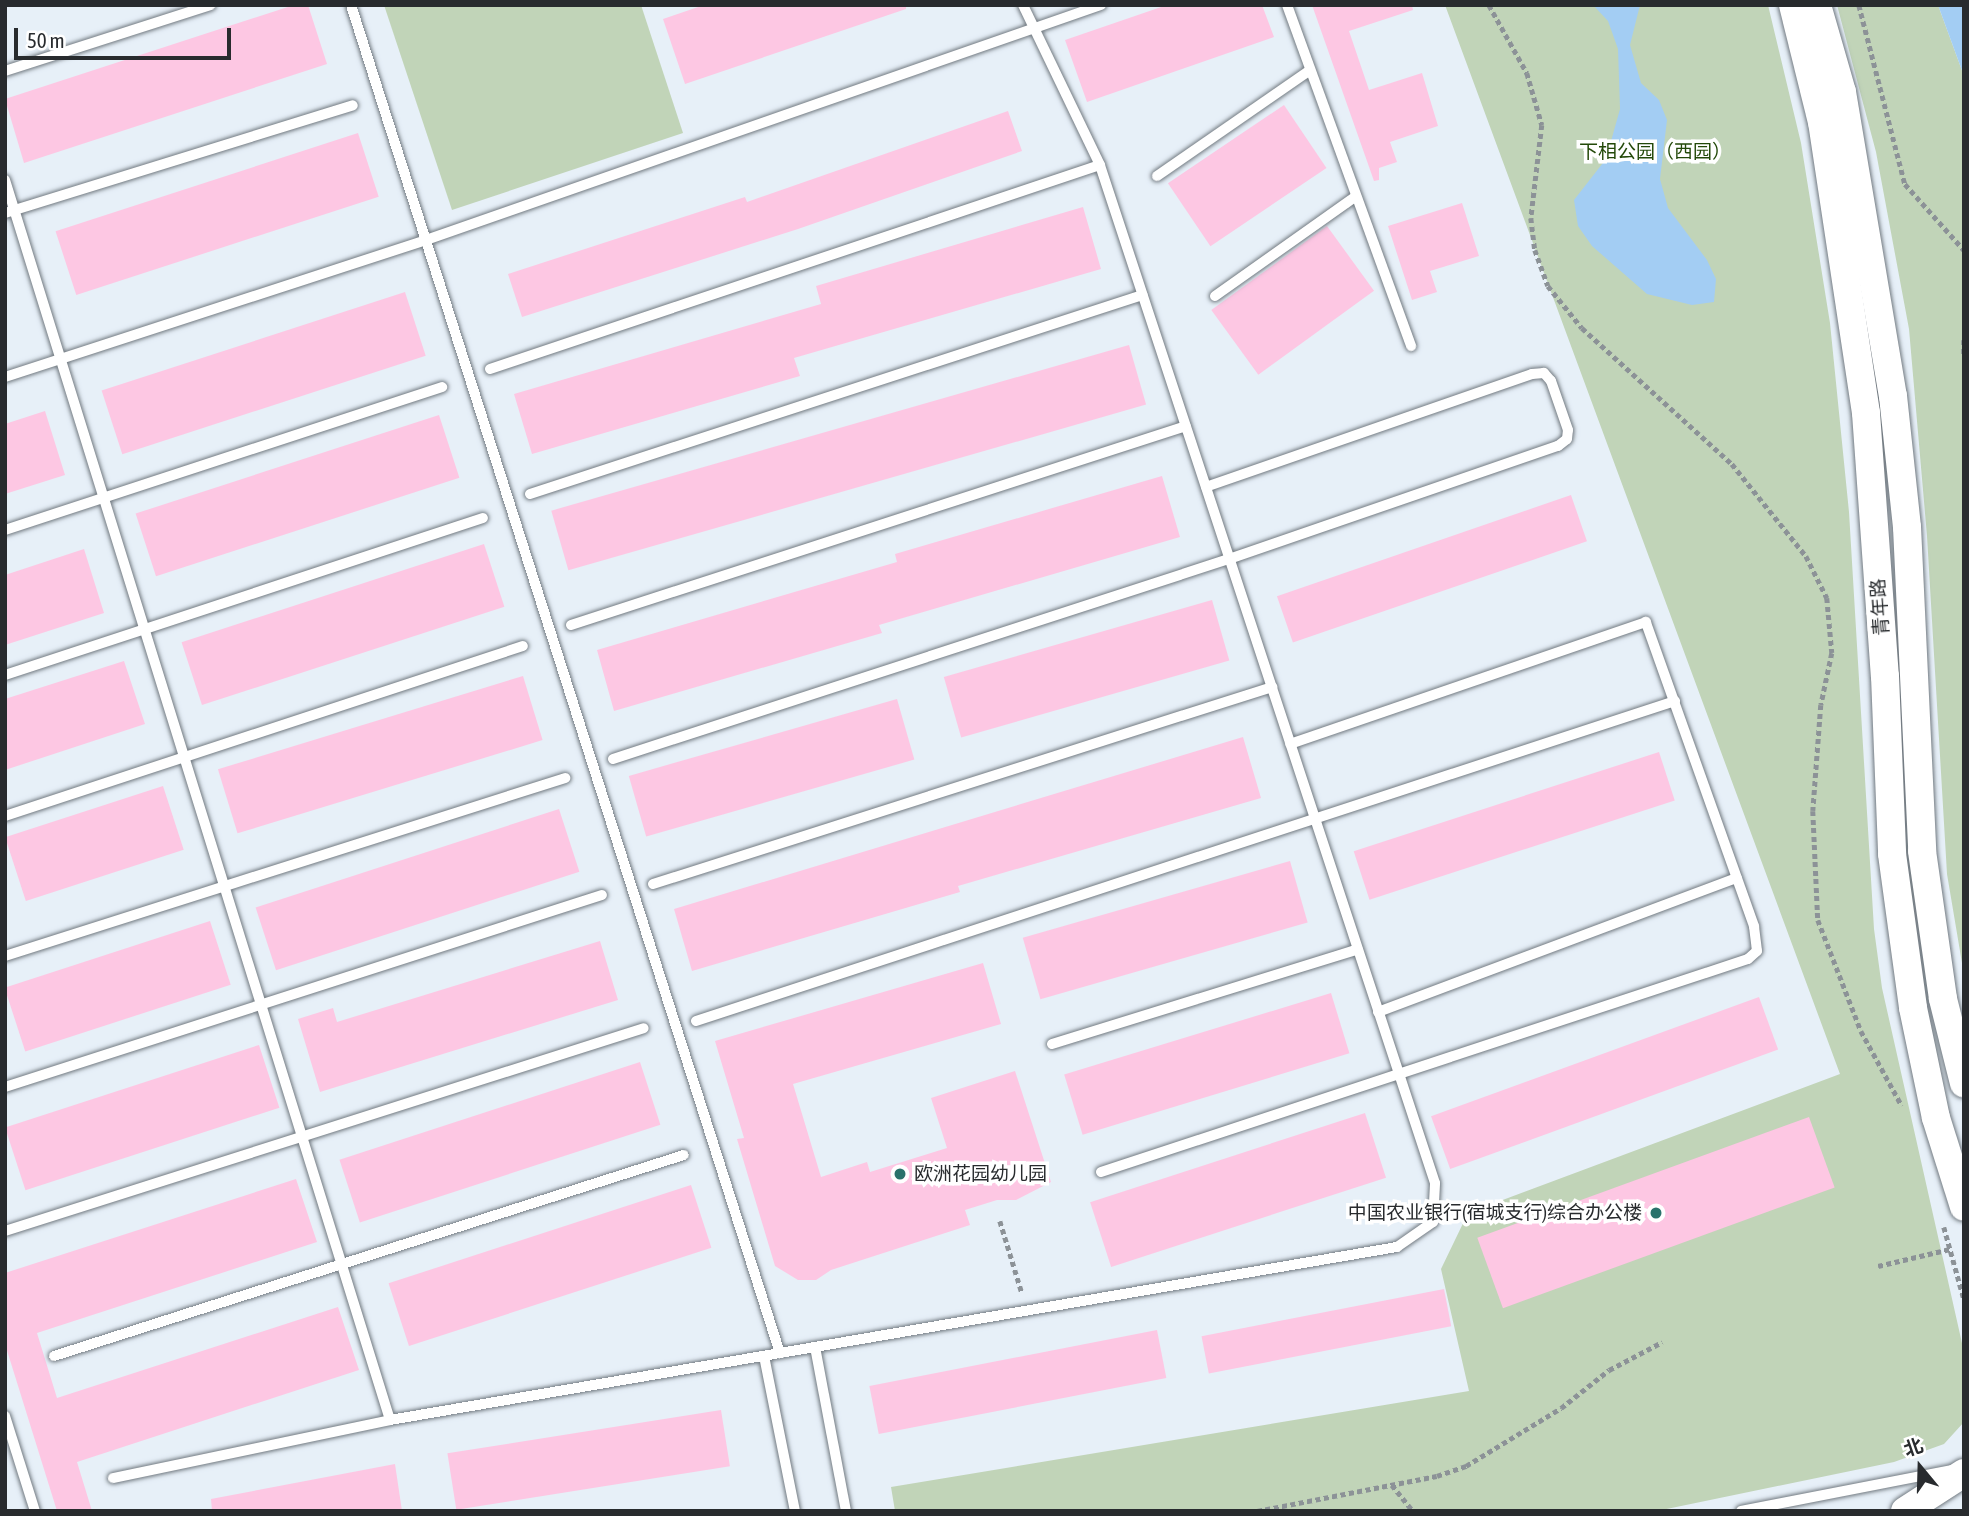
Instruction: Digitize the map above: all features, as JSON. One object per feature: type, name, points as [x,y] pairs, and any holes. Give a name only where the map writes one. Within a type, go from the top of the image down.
[{"type":"street","name":"青年路","points":[[1793,5],[1822,122],[1866,413],[1885,676],[1892,854],[1913,1008],[1964,1217]]},
{"type":"street","name":"青年路","points":[[1817,5],[1842,92],[1893,396],[1907,527],[1922,851],[1943,999],[1964,1083]]},
{"type":"street","points":[[1905,1511],[1964,1473]]},
{"type":"lane","points":[[5,71],[211,5]]},
{"type":"lane","points":[[351,5],[780,1353]]},
{"type":"lane","points":[[113,1478],[390,1420],[1397,1247],[1433,1222],[1435,1183],[1100,165],[1031,29],[1023,5]]},
{"type":"lane","points":[[5,377],[426,240],[1101,5]]},
{"type":"lane","points":[[1287,5],[1411,346]]},
{"type":"lane","points":[[1157,176],[1310,70]]},
{"type":"lane","points":[[10,211],[353,105]]},
{"type":"lane","points":[[490,369],[1100,165]]},
{"type":"lane","points":[[5,180],[10,211],[61,358],[390,1420]]},
{"type":"lane","points":[[1215,296],[1356,196]]},
{"type":"lane","points":[[530,494],[1142,295]]},
{"type":"lane","points":[[613,759],[1229,559],[1558,446],[1567,439],[1568,430],[1551,381],[1544,373],[1532,373],[1206,487]]},
{"type":"lane","points":[[5,530],[442,387]]},
{"type":"lane","points":[[571,625],[1186,426]]},
{"type":"lane","points":[[5,675],[483,518]]},
{"type":"lane","points":[[1101,1172],[1398,1072],[1748,959],[1757,951],[1758,940],[1738,878],[1646,622],[1290,744]]},
{"type":"lane","points":[[5,816],[523,646]]},
{"type":"lane","points":[[653,884],[1272,687]]},
{"type":"lane","points":[[696,1021],[1315,821],[1675,701]]},
{"type":"lane","points":[[5,956],[565,778]]},
{"type":"lane","points":[[1378,1012],[1738,878]]},
{"type":"lane","points":[[5,1087],[602,895]]},
{"type":"lane","points":[[1052,1044],[1358,949]]},
{"type":"lane","points":[[5,1231],[644,1028]]},
{"type":"lane","points":[[54,1356],[684,1155]]},
{"type":"lane","points":[[815,1347],[846,1511]]},
{"type":"lane","points":[[764,1356],[795,1511]]},
{"type":"lane","points":[[5,1416],[35,1511]]},
{"type":"lane","points":[[1741,1511],[1964,1467]]},
{"type":"path","points":[[1489,5],[1527,73],[1542,125],[1531,218],[1535,250],[1548,286],[1582,328],[1732,464],[1806,556],[1827,598],[1832,653],[1821,705],[1813,811],[1818,920],[1861,1031],[1905,1110]]},
{"type":"path","points":[[1859,5],[1905,184],[1964,250]]},
{"type":"path","points":[[1964,340],[1964,355]]},
{"type":"path","points":[[1000,1221],[1027,1310]]},
{"type":"path","points":[[1878,1265],[1950,1249]]},
{"type":"path","points":[[1257,1511],[1392,1485],[1466,1466],[1561,1408],[1609,1370],[1662,1342]]},
{"type":"path","points":[[1392,1485],[1413,1511]]},
{"type":"green space","points":[[384,5],[641,5],[683,133],[452,210]]},
{"type":"green space","name":"下相公园（西园）","points":[[1445,5],[1768,5],[1801,143],[1830,323],[1849,512],[1874,929],[1882,988],[1964,1352],[1964,1422],[1944,1444],[1894,1462],[1657,1511],[895,1511],[891,1487],[1469,1391],[1441,1269],[1468,1213],[1840,1074]]},
{"type":"green space","points":[[1837,5],[1938,5],[1964,76],[1964,975],[1947,874],[1927,536],[1909,329],[1876,152]]},
{"type":"water","points":[[1593,5],[1640,5],[1630,45],[1641,83],[1659,100],[1667,120],[1660,179],[1668,208],[1707,260],[1716,279],[1714,302],[1692,305],[1647,294],[1592,246],[1578,226],[1574,200],[1606,159],[1620,109],[1618,49],[1608,21]]},
{"type":"water","points":[[1938,5],[1964,5],[1964,76]]},
{"type":"building","points":[[294,5],[308,5],[327,64],[24,163],[5,99]]},
{"type":"building","points":[[704,5],[906,5],[906,9],[685,84],[663,19]]},
{"type":"building","points":[[1167,5],[1262,5],[1274,37],[1087,102],[1065,40]]},
{"type":"building","points":[[1312,5],[1412,5],[1413,10],[1349,31],[1369,90],[1422,73],[1438,126],[1390,142],[1397,162],[1379,168],[1379,180],[1374,181]]},
{"type":"building","points":[[1284,105],[1326,168],[1210,246],[1168,183]]},
{"type":"building","points":[[1008,111],[1022,151],[798,229],[522,317],[508,274],[745,197],[747,202]]},
{"type":"building","points":[[358,133],[379,197],[76,295],[56,231]]},
{"type":"building","points":[[1462,203],[1479,256],[1430,271],[1437,292],[1412,300],[1388,226]]},
{"type":"building","points":[[1083,207],[1101,269],[794,358],[800,376],[532,454],[514,394],[821,304],[816,286]]},
{"type":"building","points":[[1327,226],[1374,291],[1258,375],[1211,310]]},
{"type":"building","points":[[405,292],[426,356],[122,454],[102,391]]},
{"type":"building","points":[[1129,345],[1146,405],[568,570],[551,511]]},
{"type":"building","points":[[45,411],[65,475],[5,494],[5,424]]},
{"type":"building","points":[[439,415],[459,478],[156,576],[136,514]]},
{"type":"building","points":[[1162,476],[1180,537],[879,625],[882,633],[614,711],[597,650],[897,562],[895,554]]},
{"type":"building","points":[[1571,495],[1587,541],[1293,643],[1277,596]]},
{"type":"building","points":[[484,544],[504,607],[202,705],[182,642]]},
{"type":"building","points":[[84,549],[104,613],[5,645],[5,575]]},
{"type":"building","points":[[1212,600],[1229,661],[961,737],[944,677]]},
{"type":"building","points":[[124,661],[145,724],[5,770],[5,699]]},
{"type":"building","points":[[523,676],[543,740],[238,833],[218,769]]},
{"type":"building","points":[[897,699],[914,760],[646,836],[629,776]]},
{"type":"building","points":[[1243,737],[1261,798],[958,886],[960,892],[692,971],[674,909]]},
{"type":"building","points":[[1659,752],[1675,801],[1369,900],[1354,851]]},
{"type":"building","points":[[163,786],[184,850],[26,901],[5,837]]},
{"type":"building","points":[[559,809],[579,872],[276,970],[256,908]]},
{"type":"building","points":[[1290,861],[1308,923],[1040,999],[1023,938]]},
{"type":"building","points":[[210,921],[231,985],[25,1051],[5,988]]},
{"type":"building","points":[[600,941],[618,1000],[320,1092],[298,1019],[333,1008],[337,1022]]},
{"type":"building","name":"欧洲花园幼儿园","points":[[983,963],[1001,1024],[793,1084],[821,1177],[867,1162],[870,1172],[947,1148],[931,1098],[1015,1071],[1051,1182],[1016,1200],[997,1200],[965,1210],[970,1225],[831,1270],[816,1280],[798,1280],[775,1266],[737,1139],[744,1138],[715,1041]]},
{"type":"building","points":[[1331,993],[1349,1053],[1083,1135],[1064,1075]]},
{"type":"building","points":[[1759,997],[1778,1050],[1450,1169],[1431,1116]]},
{"type":"building","points":[[259,1045],[279,1108],[25,1190],[5,1128]]},
{"type":"building","points":[[640,1062],[660,1125],[360,1222],[339,1160]]},
{"type":"building","points":[[1365,1113],[1386,1178],[1111,1267],[1090,1202]]},
{"type":"building","name":"中国农业银行(宿城支行)综合办公楼","points":[[1809,1117],[1835,1187],[1503,1308],[1477,1238]]},
{"type":"building","points":[[296,1179],[317,1242],[37,1333],[57,1398],[338,1307],[359,1370],[77,1462],[92,1511],[57,1511],[5,1344],[5,1273]]},
{"type":"building","points":[[691,1185],[711,1248],[409,1346],[389,1283]]},
{"type":"building","points":[[1444,1289],[1451,1326],[1209,1373],[1202,1336]]},
{"type":"building","points":[[1157,1330],[1166,1378],[879,1434],[869,1386]]},
{"type":"building","points":[[721,1410],[730,1466],[456,1510],[447,1453]]},
{"type":"building","points":[[395,1464],[402,1511],[212,1511],[211,1499]]},
{"type":"place","name":"欧洲花园幼儿园","points":[[900,1174]]},
{"type":"place","name":"中国农业银行(宿城支行)综合办公楼","points":[[1656,1213]]}]
